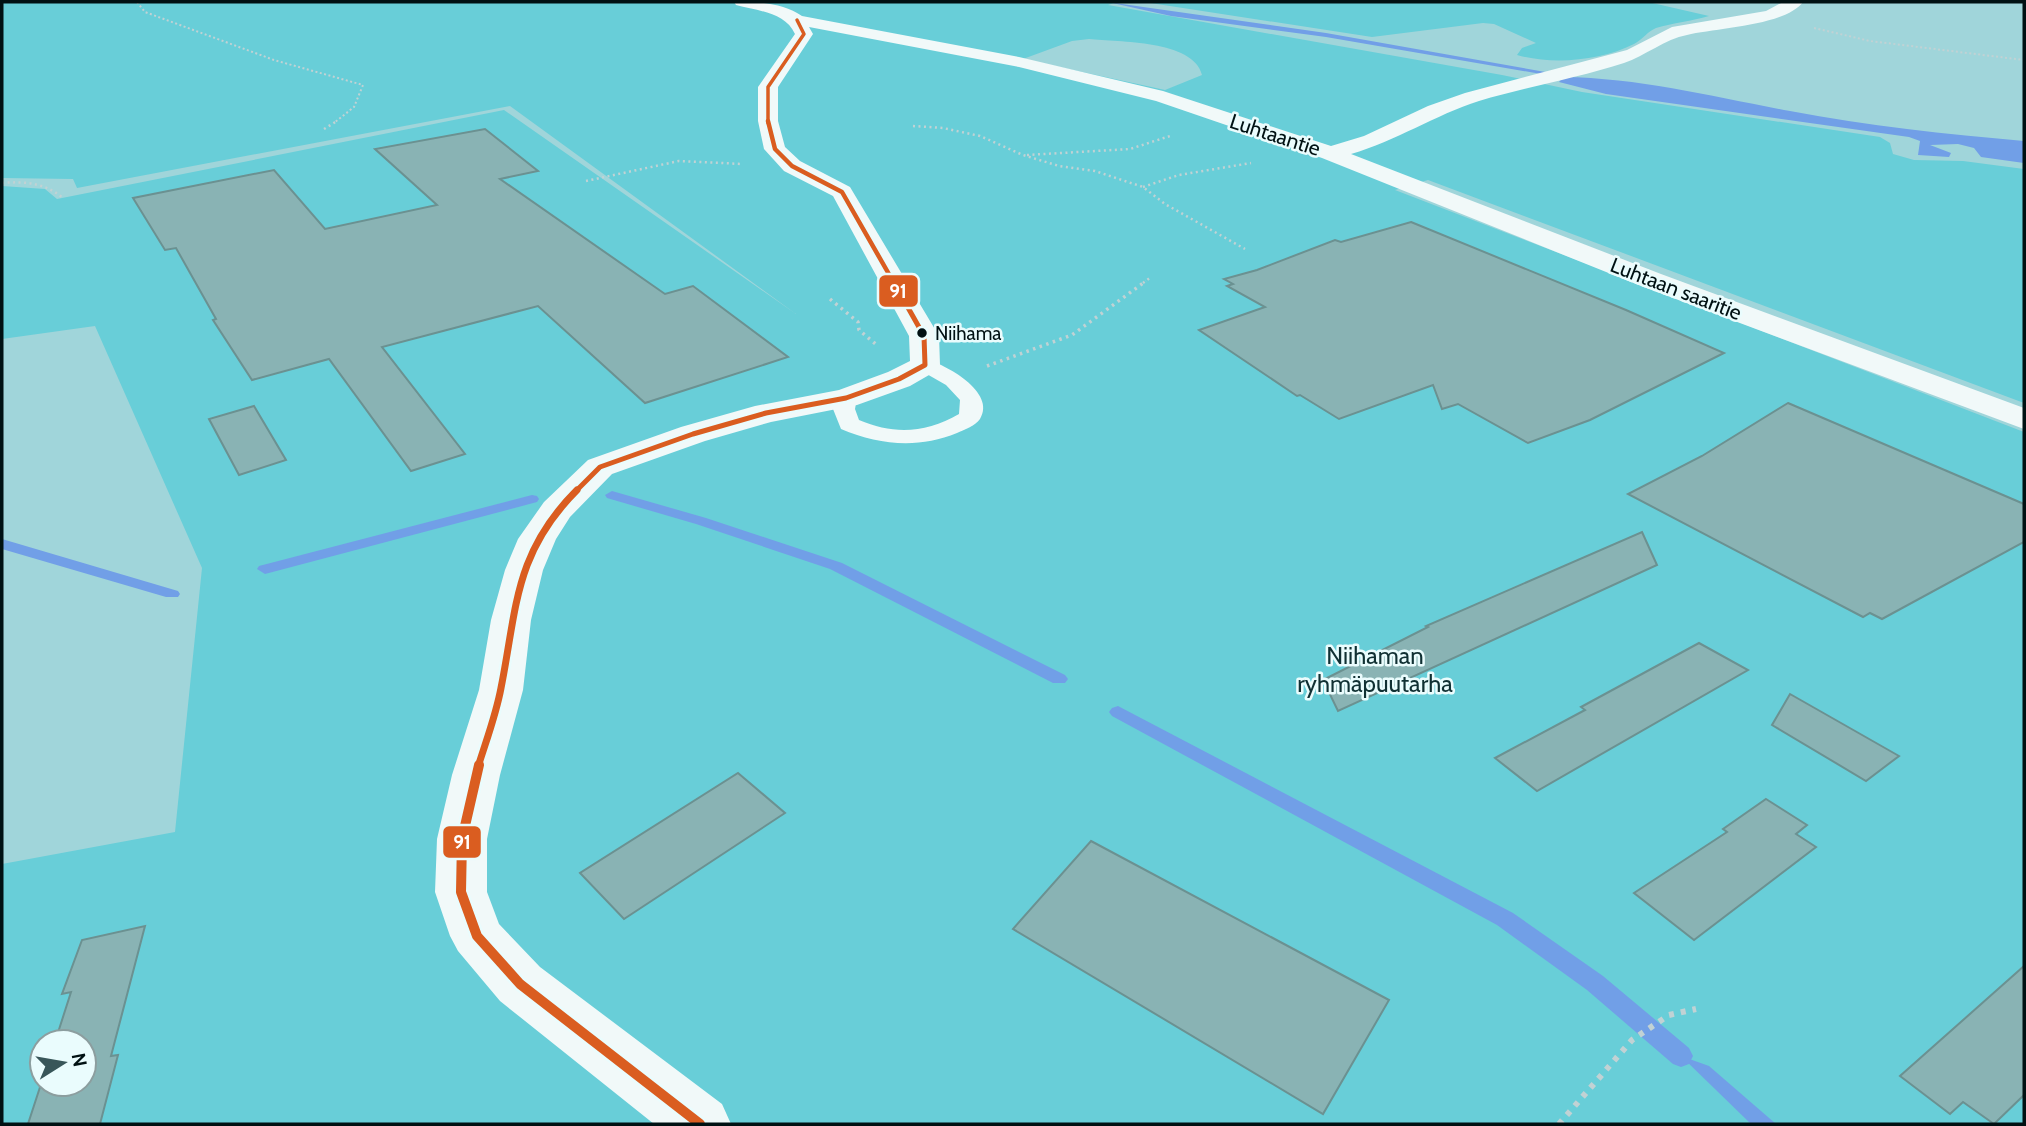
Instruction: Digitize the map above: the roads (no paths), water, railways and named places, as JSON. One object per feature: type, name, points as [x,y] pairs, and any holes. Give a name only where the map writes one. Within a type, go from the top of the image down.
[{"type":"street","name":"Luhtaantie","points":[[742,2],[788,14],[797,20],[1019,62],[1163,97],[1322,150],[1372,141],[1435,110],[1472,97],[1633,54],[1678,31],[1770,15],[1795,2]]},
{"type":"street","points":[[700,1124],[520,984],[477,936],[461,892],[462,839],[476,775],[501,690],[511,620],[524,570],[537,539],[556,510],[600,467],[625,456],[766,413],[846,398],[899,379],[925,365],[924,336],[842,192],[792,166],[775,149],[767,106],[768,87],[804,34],[797,20]]},
{"type":"street","name":"Luhtaan saaritie","points":[[1322,150],[1651,280],[2024,419]]},
{"type":"lane","points":[[846,398],[844,409],[849,424],[871,435],[905,438],[932,435],[955,428],[970,417],[971,399],[954,380],[925,365]]},
{"type":"waterway","points":[[1111,2],[1171,14],[1326,35],[1547,73]]},
{"type":"waterway","points":[[612,495],[701,521],[836,566],[1059,679]]},
{"type":"waterway","points":[[265,569],[532,499]]},
{"type":"waterway","points":[[2,544],[172,594]]},
{"type":"waterway","points":[[1118,712],[1505,919],[1595,983],[1681,1056]]},
{"type":"place","name":"Niihama","points":[[922,333]]},
{"type":"park label","name":"Niihaman ryhmäpuutarha","points":[[1375,670]]}]
